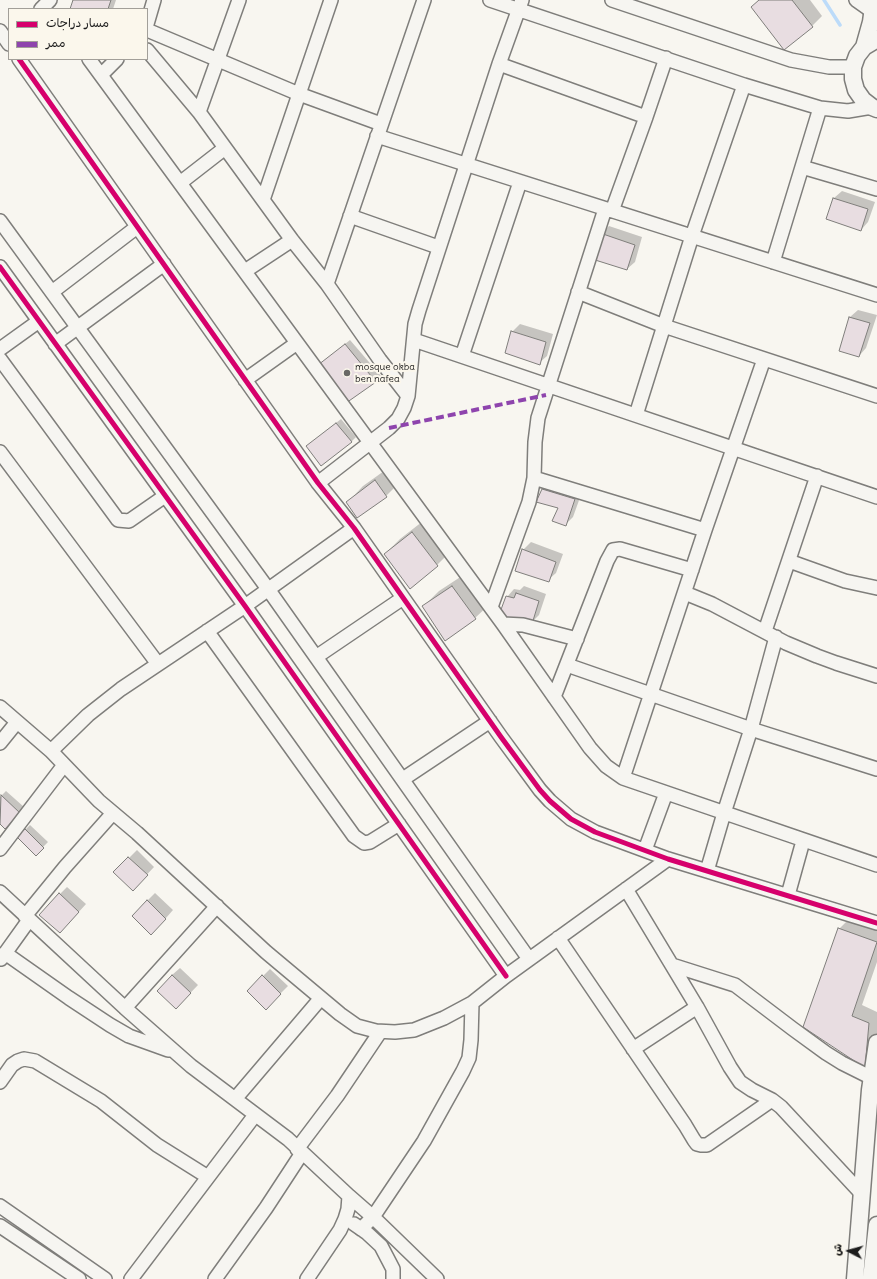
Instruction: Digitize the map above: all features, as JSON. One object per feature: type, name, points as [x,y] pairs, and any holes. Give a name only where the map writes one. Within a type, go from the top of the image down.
[{"type":"street","points":[[42,8],[50,0]]},
{"type":"street","points":[[148,21],[154,0]]},
{"type":"street","points":[[199,112],[239,0]]},
{"type":"street","points":[[263,200],[331,0]]},
{"type":"street","points":[[327,284],[424,0]]},
{"type":"street","points":[[490,0],[520,5],[744,85],[820,108],[848,111],[875,108]]},
{"type":"street","points":[[612,0],[791,60],[829,67],[853,67]]},
{"type":"street","points":[[856,0],[874,6],[871,43],[857,56],[853,67],[853,79],[856,90],[863,100],[875,108]]},
{"type":"street","points":[[318,483],[389,428],[398,419],[408,396],[419,310],[438,247],[520,5]]},
{"type":"street","points":[[148,30],[300,94],[379,130],[466,164],[877,295]]},
{"type":"street","points":[[0,32],[8,43]]},
{"type":"street","points":[[148,51],[199,112],[292,240],[327,284],[380,360],[408,396]]},
{"type":"street","points":[[490,607],[529,502],[534,478],[538,418],[578,292],[646,117],[666,58]]},
{"type":"street","points":[[20,60],[318,483],[354,528],[490,721],[540,790],[550,801],[571,819],[595,832],[668,859],[877,923]]},
{"type":"street","points":[[90,60],[503,624],[596,756],[613,772],[623,778],[877,865]]},
{"type":"street","points":[[101,75],[116,60]]},
{"type":"street","points":[[499,64],[646,117]]},
{"type":"street","points":[[636,415],[692,236],[744,85]]},
{"type":"street","points":[[773,262],[820,108]]},
{"type":"street","points":[[180,183],[225,148]]},
{"type":"street","points":[[802,166],[877,189]]},
{"type":"street","points":[[462,356],[520,182]]},
{"type":"street","points":[[350,216],[438,247]]},
{"type":"street","points":[[0,221],[268,590],[529,959]]},
{"type":"street","points":[[52,292],[138,227]]},
{"type":"street","points":[[245,271],[292,240]]},
{"type":"street","points":[[55,344],[77,326],[164,264]]},
{"type":"street","points":[[0,267],[245,606],[506,976]]},
{"type":"street","points":[[578,292],[664,326],[877,396]]},
{"type":"street","points":[[0,349],[39,321]]},
{"type":"street","points":[[414,340],[877,497]]},
{"type":"street","points":[[246,380],[297,343]]},
{"type":"street","points":[[0,359],[118,520],[129,521],[165,496]]},
{"type":"street","points":[[623,778],[705,530],[764,359]]},
{"type":"street","points":[[0,452],[158,664]]},
{"type":"street","points":[[707,871],[751,729],[770,634],[789,561],[817,476]]},
{"type":"street","points":[[534,478],[705,530]]},
{"type":"street","points":[[51,751],[88,715],[121,689],[245,606],[354,528]]},
{"type":"street","points":[[554,697],[607,561],[613,550],[620,549],[692,570]]},
{"type":"street","points":[[789,561],[845,581],[877,588]]},
{"type":"street","points":[[685,593],[712,604],[770,634],[836,664],[877,676]]},
{"type":"street","points":[[316,657],[403,598]]},
{"type":"street","points":[[503,624],[523,625],[577,639]]},
{"type":"street","points":[[207,631],[354,836],[364,843],[370,842],[399,824]]},
{"type":"street","points":[[567,665],[751,729],[877,769]]},
{"type":"street","points":[[0,707],[51,751],[99,801],[137,833],[266,952],[357,1026],[380,1032],[414,1030],[444,1018],[472,1003],[529,959],[668,859]]},
{"type":"street","points":[[403,779],[490,721]]},
{"type":"street","points":[[0,742],[18,722]]},
{"type":"street","points":[[0,849],[64,765]]},
{"type":"street","points":[[645,850],[666,793]]},
{"type":"street","points":[[113,812],[65,867],[27,918],[2,956],[129,1036],[176,1053]]},
{"type":"street","points":[[788,895],[803,840]]},
{"type":"street","points":[[626,889],[740,1082],[772,1100],[792,1118],[862,1194]]},
{"type":"street","points":[[0,892],[125,1008],[176,1053],[288,1139],[373,1217],[437,1279]]},
{"type":"street","points":[[125,1008],[217,906]]},
{"type":"street","points":[[558,938],[694,1140],[701,1145],[707,1145],[772,1100]]},
{"type":"street","points":[[672,965],[735,985],[826,1053],[872,1078]]},
{"type":"street","points":[[235,1099],[321,998]]},
{"type":"street","points":[[361,1229],[373,1217],[424,1141],[463,1072],[469,1058],[472,1003]]},
{"type":"street","points":[[634,1049],[697,1007]]},
{"type":"street","points":[[215,1279],[266,1208],[300,1151],[380,1032]]},
{"type":"street","points":[[855,1279],[872,1078],[877,1043]]},
{"type":"street","points":[[0,1082],[12,1065],[18,1061],[24,1059],[34,1061],[101,1101],[157,1145],[208,1177]]},
{"type":"street","points":[[130,1279],[255,1114]]},
{"type":"street","points":[[307,1279],[340,1230],[348,1209],[349,1196]]},
{"type":"street","points":[[0,1206],[105,1279]]},
{"type":"street","points":[[345,1219],[361,1229],[381,1246],[393,1269],[393,1279]]},
{"type":"street","points":[[871,1279],[875,1262],[877,1225]]},
{"type":"street","points":[[0,1226],[74,1275],[76,1259]]},
{"type":"building","points":[[73,0],[111,0],[108,8],[70,8]]},
{"type":"building","points":[[759,0],[792,0],[813,27],[784,50],[751,7]]},
{"type":"building","points":[[833,198],[868,209],[861,231],[826,219]]},
{"type":"building","points":[[600,233],[635,245],[627,270],[592,259]]},
{"type":"building","points":[[849,317],[870,323],[859,357],[839,351]]},
{"type":"building","points":[[511,331],[546,342],[540,365],[505,353]]},
{"type":"building","name":"mosque okba ben nafea","points":[[345,344],[376,382],[346,403],[318,365]]},
{"type":"building","points":[[336,423],[352,442],[321,466],[306,446]]},
{"type":"building","points":[[375,480],[387,497],[357,518],[346,502]]},
{"type":"building","points":[[542,489],[575,499],[566,526],[552,521],[558,508],[536,502]]},
{"type":"building","points":[[412,532],[438,566],[410,589],[384,554]]},
{"type":"building","points":[[522,549],[556,562],[549,582],[515,571]]},
{"type":"building","points":[[452,586],[476,619],[445,641],[422,606]]},
{"type":"building","points":[[516,593],[539,601],[532,624],[499,615],[506,596],[514,598]]},
{"type":"building","points":[[1,795],[20,813],[5,829],[0,824]]},
{"type":"building","points":[[25,829],[44,848],[36,856],[17,837]]},
{"type":"building","points":[[128,857],[148,875],[133,891],[113,872]]},
{"type":"building","points":[[59,893],[79,912],[60,933],[39,915]]},
{"type":"building","points":[[147,900],[166,919],[151,935],[132,916]]},
{"type":"building","points":[[838,928],[877,942],[852,1016],[869,1023],[865,1068],[803,1027]]},
{"type":"building","points":[[172,975],[191,993],[176,1009],[157,991]]},
{"type":"building","points":[[262,975],[281,994],[266,1010],[247,991]]},
{"type":"waterway","points":[[824,0],[840,25]]},
{"type":"marked path","points":[[389,428],[546,395]]},
{"type":"cycle path","points":[[20,60],[318,483],[354,528],[501,737],[540,790],[550,801],[571,819],[595,832],[668,859],[877,923]]},
{"type":"cycle path","points":[[0,267],[245,606],[506,976]]},
{"type":"place","name":"mosque okba ben nafea","points":[[347,373]]}]
